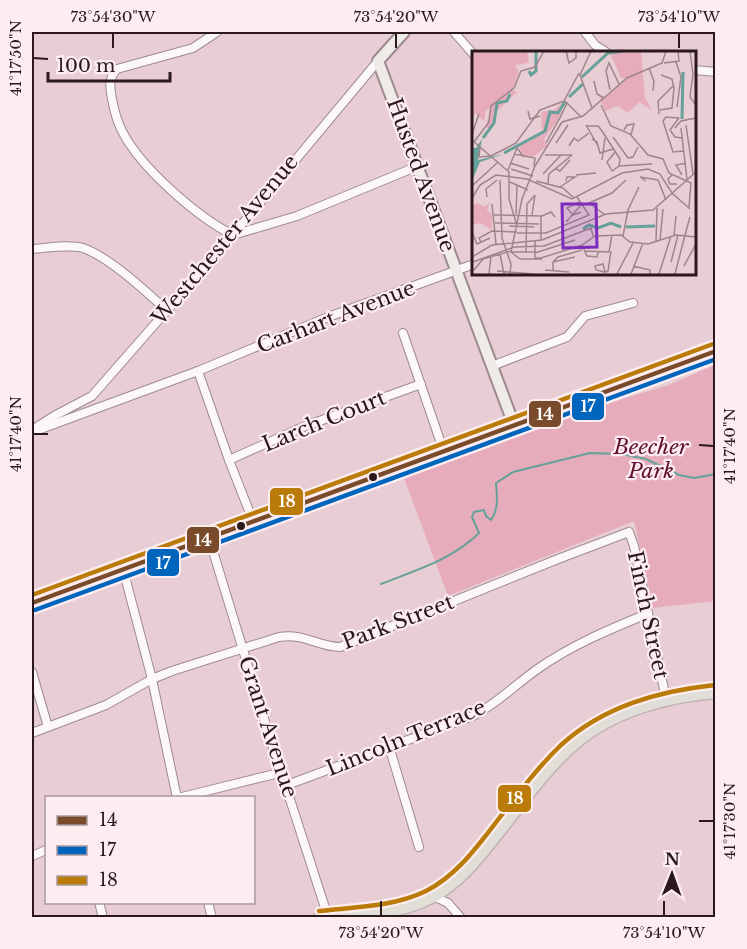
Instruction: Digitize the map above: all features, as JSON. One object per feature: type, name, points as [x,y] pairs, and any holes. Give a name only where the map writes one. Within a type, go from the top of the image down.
[{"type":"main road","points":[[32,603],[716,351]]},
{"type":"main road","points":[[324,917],[403,908],[433,896],[454,883],[472,864],[549,770],[576,742],[604,724],[666,699],[716,692]]},
{"type":"street","points":[[217,32],[193,48],[117,69],[110,79],[111,94],[121,130],[136,153],[160,179],[219,228],[233,235],[297,216],[417,166]]},
{"type":"street","name":"Westchester Avenue","points":[[32,431],[54,416],[92,396],[233,235],[404,32]]},
{"type":"street","points":[[454,32],[472,53]]},
{"type":"street","points":[[585,32],[595,45],[604,51]]},
{"type":"street","name":"Husted Avenue","points":[[378,61],[514,425]]},
{"type":"street","points":[[696,70],[716,72]]},
{"type":"street","points":[[32,249],[72,247],[88,251],[116,268],[166,310]]},
{"type":"street","name":"Carhart Avenue","points":[[32,431],[198,371],[328,317],[472,265]]},
{"type":"street","points":[[492,366],[567,337],[585,316],[633,303]]},
{"type":"street","points":[[403,333],[444,452]]},
{"type":"street","points":[[198,371],[253,521]]},
{"type":"street","name":"Larch Court","points":[[229,460],[303,427],[421,384]]},
{"type":"street","name":"Finch Street","points":[[629,532],[634,546],[666,699]]},
{"type":"street","name":"Park Street","points":[[32,733],[106,705],[152,679],[279,637],[292,635],[304,637],[329,647],[339,647],[558,558],[629,532]]},
{"type":"street","name":"Grant Avenue","points":[[209,538],[287,785],[324,917]]},
{"type":"street","points":[[123,569],[152,679],[178,796]]},
{"type":"street","name":"Lincoln Terrace","points":[[287,785],[475,715],[491,707],[515,685],[541,667],[581,643],[647,614]]},
{"type":"street","points":[[32,672],[48,727]]},
{"type":"street","points":[[389,746],[419,847]]},
{"type":"street","points":[[186,796],[282,772]]},
{"type":"street","points":[[433,896],[448,903],[461,918]]},
{"type":"green space","name":"Beecher Park","points":[[715,365],[715,601],[653,608],[634,521],[448,596],[404,478],[619,400],[669,385]]},
{"type":"waterway","points":[[381,584],[445,557],[479,533],[472,517],[474,512],[484,510],[486,516],[491,520],[496,507],[496,483],[513,472],[590,453],[621,454],[646,459],[679,475],[694,478],[716,474]]},
{"type":"transit line","name":"18","points":[[32,595],[713,344]]},
{"type":"transit line","name":"14","points":[[32,603],[716,351]]},
{"type":"transit line","name":"17","points":[[35,610],[716,359]]},
{"type":"transit line","name":"18","points":[[319,911],[387,903],[413,896],[437,885],[456,869],[482,841],[535,772],[578,731],[614,710],[653,696],[715,685]]}]
